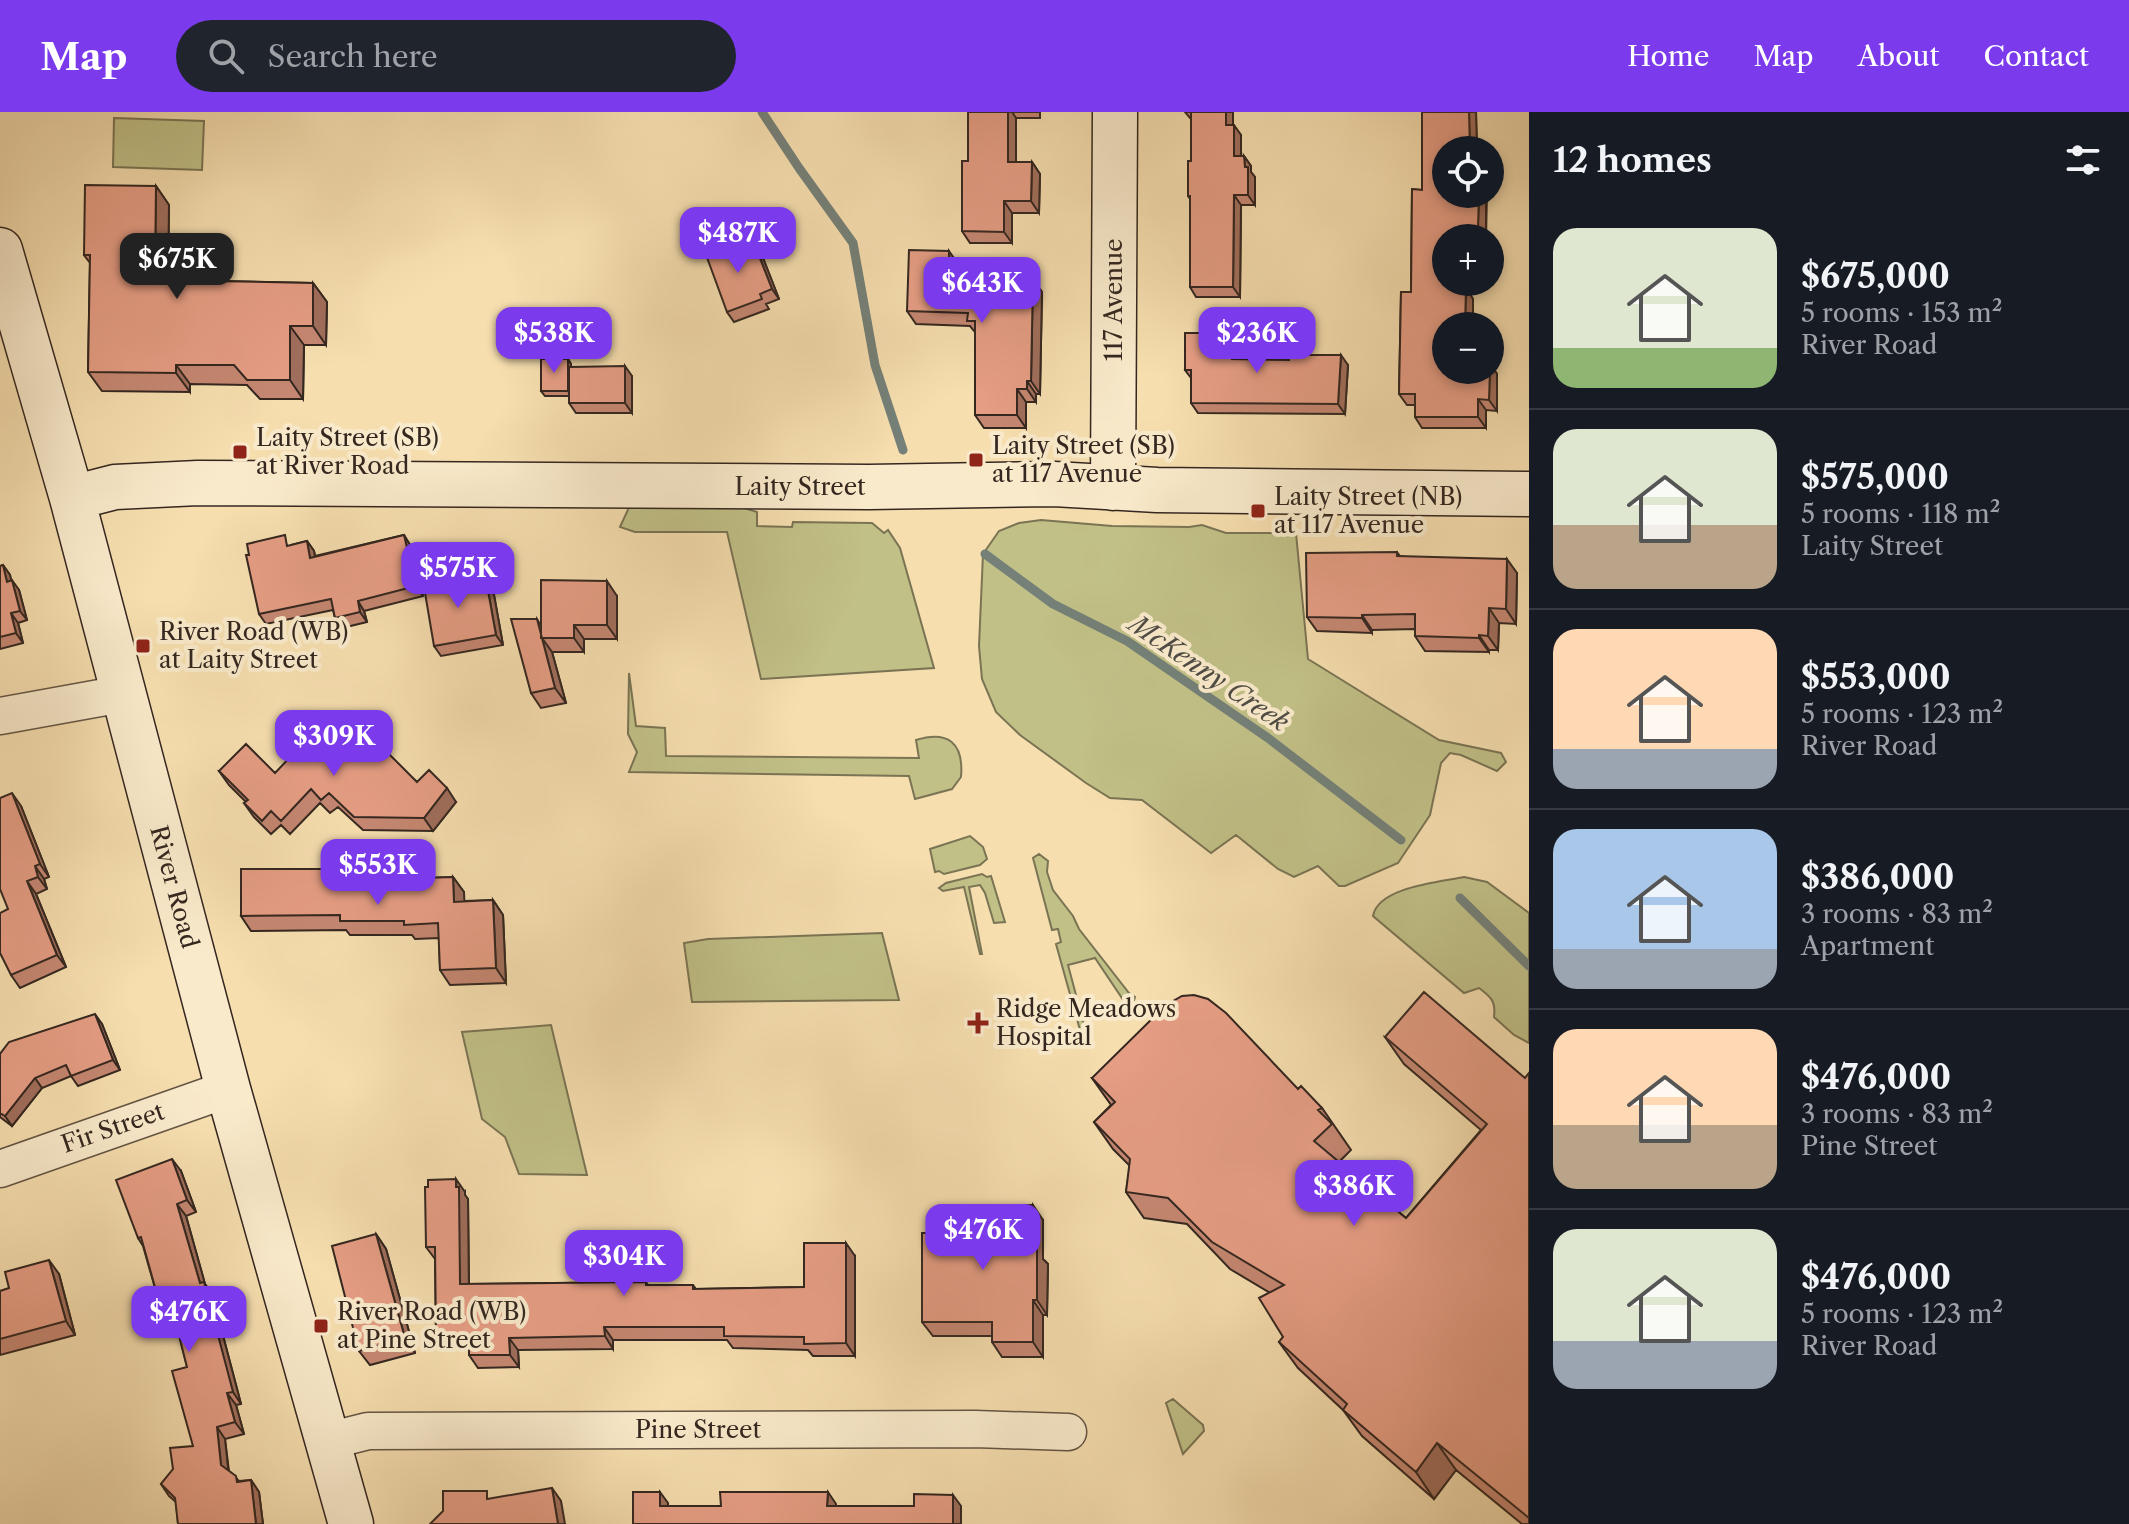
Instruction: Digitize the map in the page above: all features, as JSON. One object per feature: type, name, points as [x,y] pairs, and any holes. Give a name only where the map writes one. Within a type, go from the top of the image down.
[{"type":"street","name":"117 Avenue","points":[[1113,488],[1115,112]]},
{"type":"street","name":"River Road","points":[[0,250],[72,498],[228,1089],[351,1524]]},
{"type":"street","name":"Laity Street","points":[[72,498],[115,487],[198,483],[854,487],[1054,484],[1113,488],[1529,494]]},
{"type":"street","points":[[0,716],[122,694]]},
{"type":"street","name":"Fir Street","points":[[0,1169],[228,1089]]},
{"type":"street","name":"Pine Street","points":[[328,1441],[368,1431],[975,1429],[1068,1432]]},
{"type":"shaded area","points":[[114,118],[204,121],[202,170],[113,167]]},
{"type":"shaded area","points":[[632,501],[725,502],[757,512],[757,526],[792,527],[793,522],[872,523],[884,533],[888,530],[900,548],[934,668],[761,679],[727,532],[635,532],[620,527]]},
{"type":"shaded area","points":[[1041,520],[1112,526],[1202,525],[1226,533],[1296,533],[1308,659],[1439,740],[1501,753],[1506,762],[1497,771],[1450,753],[1441,763],[1430,815],[1398,863],[1345,886],[1339,886],[1318,866],[1294,877],[1278,869],[1236,835],[1211,853],[1142,800],[1110,798],[1086,783],[1020,735],[996,712],[982,679],[979,646],[983,554],[999,531],[1019,523]]},
{"type":"shaded area","points":[[629,673],[636,726],[665,728],[666,756],[919,758],[916,740],[937,737],[945,738],[957,748],[961,777],[952,789],[915,799],[909,776],[629,772],[637,752],[628,734]]},
{"type":"shaded area","points":[[970,836],[983,847],[987,859],[980,865],[944,874],[935,872],[930,849]]},
{"type":"shaded area","points":[[1039,854],[1048,861],[1047,872],[1053,890],[1079,929],[1135,997],[1135,1011],[1130,1010],[1095,958],[1068,965],[1087,1036],[1080,1030],[1056,944],[1061,942],[1058,929],[1052,930],[1033,858]]},
{"type":"shaded area","points":[[982,874],[991,876],[1005,922],[994,923],[980,885],[969,887],[980,954],[964,887],[943,891],[939,888],[946,883]]},
{"type":"shaded area","points":[[1464,877],[1487,882],[1529,913],[1529,1043],[1514,1035],[1494,1017],[1493,1003],[1483,991],[1479,988],[1464,993],[1373,916],[1377,906],[1398,892]]},
{"type":"shaded area","points":[[882,933],[899,1000],[692,1002],[684,943],[708,939]]},
{"type":"shaded area","points":[[551,1025],[587,1175],[519,1174],[505,1137],[482,1119],[462,1032]]},
{"type":"shaded area","points":[[1173,1399],[1203,1425],[1204,1431],[1183,1454],[1166,1403]]},
{"type":"building","points":[[968,112],[1008,112],[1008,162],[1032,162],[1031,201],[1004,201],[1004,232],[962,231],[962,161],[968,161]]},
{"type":"building","points":[[1191,112],[1226,112],[1226,125],[1234,125],[1234,156],[1244,156],[1245,167],[1248,167],[1248,195],[1234,195],[1233,287],[1190,287],[1188,161],[1191,161]]},
{"type":"building","points":[[1422,112],[1469,112],[1470,136],[1432,136],[1432,208],[1479,208],[1478,224],[1432,224],[1432,296],[1466,296],[1465,312],[1432,312],[1432,384],[1490,384],[1489,400],[1478,399],[1478,417],[1415,417],[1415,394],[1399,394],[1401,292],[1411,292],[1412,189],[1422,190]]},
{"type":"building","points":[[85,185],[156,186],[155,269],[212,269],[212,281],[313,283],[313,326],[290,326],[290,380],[247,380],[234,365],[176,365],[176,373],[88,372],[90,255],[84,255]]},
{"type":"building","points":[[737,240],[742,254],[756,248],[772,289],[760,294],[762,299],[727,312],[705,252]]},
{"type":"building","points":[[909,250],[949,251],[949,276],[1033,279],[1031,381],[1027,381],[1027,389],[1017,389],[1017,415],[975,415],[975,321],[967,321],[968,313],[907,311]]},
{"type":"building","points":[[1185,333],[1232,333],[1232,359],[1289,360],[1289,355],[1341,355],[1338,404],[1191,403],[1191,370],[1185,370]]},
{"type":"building","points":[[541,359],[568,359],[568,391],[541,391]]},
{"type":"building","points":[[625,366],[625,403],[569,403],[569,367]]},
{"type":"building","points":[[285,535],[287,546],[307,541],[310,558],[404,535],[416,586],[358,601],[360,612],[335,618],[331,599],[259,614],[246,555],[249,555],[247,544]]},
{"type":"building","points":[[1397,552],[1397,556],[1507,559],[1506,609],[1489,608],[1488,636],[1415,636],[1415,614],[1362,615],[1362,618],[1307,617],[1306,553]]},
{"type":"building","points":[[3,565],[7,582],[12,580],[20,611],[11,613],[16,633],[0,637],[0,566]]},
{"type":"building","points":[[465,573],[468,588],[487,585],[496,635],[434,646],[423,581]]},
{"type":"building","points":[[541,580],[607,581],[607,625],[574,625],[574,638],[541,638]]},
{"type":"building","points":[[511,619],[537,619],[555,688],[531,693]]},
{"type":"building","points":[[333,712],[367,747],[374,739],[417,782],[429,770],[447,788],[424,818],[354,817],[329,793],[321,800],[311,789],[281,821],[271,811],[262,821],[244,803],[248,800],[219,771],[246,744],[275,773]]},
{"type":"building","points":[[12,793],[40,864],[35,866],[38,877],[27,881],[57,955],[11,975],[0,953],[0,913],[8,909],[0,889],[0,798]]},
{"type":"building","points":[[241,869],[362,869],[362,880],[453,877],[454,902],[493,900],[496,968],[440,970],[438,923],[404,925],[404,921],[340,921],[340,915],[241,916]]},
{"type":"building","points":[[1424,992],[1525,1078],[1529,1073],[1529,1518],[1437,1443],[1416,1472],[1343,1410],[1347,1404],[1279,1342],[1283,1337],[1259,1298],[1284,1285],[1212,1242],[1168,1198],[1126,1192],[1130,1159],[1094,1122],[1115,1102],[1092,1078],[1166,1005],[1182,996],[1208,999],[1226,1013],[1298,1089],[1301,1086],[1322,1108],[1318,1110],[1332,1124],[1314,1141],[1406,1218],[1487,1124],[1385,1037]]},
{"type":"building","points":[[95,1014],[113,1060],[71,1076],[66,1065],[35,1078],[5,1116],[0,1113],[0,1054],[9,1042]]},
{"type":"building","points":[[172,1159],[187,1200],[177,1204],[200,1283],[204,1282],[233,1392],[227,1393],[235,1422],[217,1427],[221,1465],[236,1476],[237,1482],[251,1480],[256,1524],[178,1524],[175,1498],[161,1484],[173,1469],[170,1448],[193,1446],[172,1371],[187,1367],[175,1320],[165,1323],[141,1237],[138,1238],[116,1180]]},
{"type":"building","points":[[456,1179],[456,1187],[459,1187],[460,1284],[646,1282],[646,1285],[693,1285],[693,1289],[804,1287],[804,1243],[846,1243],[846,1343],[804,1344],[804,1337],[724,1336],[724,1327],[604,1327],[605,1336],[509,1338],[510,1355],[469,1355],[469,1334],[436,1335],[435,1247],[426,1247],[425,1187],[428,1187],[428,1180]]},
{"type":"building","points":[[992,1205],[1033,1205],[1037,1300],[1033,1300],[1033,1342],[992,1342],[992,1322],[922,1322],[922,1233],[933,1233],[933,1216],[992,1216]]},
{"type":"building","points":[[376,1234],[405,1338],[359,1351],[332,1246]]},
{"type":"building","points":[[49,1260],[66,1321],[0,1339],[0,1291],[9,1288],[5,1272]]},
{"type":"building","points":[[552,1488],[558,1524],[430,1524],[443,1511],[443,1491],[487,1491],[487,1499]]},
{"type":"building","points":[[633,1492],[660,1492],[660,1506],[721,1506],[720,1492],[828,1492],[827,1506],[914,1506],[914,1494],[953,1495],[953,1524],[633,1524]]},
{"type":"waterway","name":"McKenny Creek","points":[[762,112],[853,243],[875,365],[903,450]]},
{"type":"waterway","name":"McKenny Creek","points":[[985,554],[1053,604],[1127,641],[1268,738],[1401,840]]},
{"type":"waterway","name":"McKenny Creek","points":[[1460,898],[1529,966]]},
{"type":"place","name":"Laity Street (SB) at River Road","points":[[240,452]]},
{"type":"place","name":"Laity Street (SB) at 117 Avenue","points":[[976,460]]},
{"type":"place","name":"Laity Street (NB) at 117 Avenue","points":[[1258,511]]},
{"type":"place","name":"River Road (WB) at Laity Street","points":[[143,646]]},
{"type":"place","name":"Ridge Meadows Hospital","points":[[978,1023]]},
{"type":"place","name":"River Road (WB) at Pine Street","points":[[321,1326]]}]
